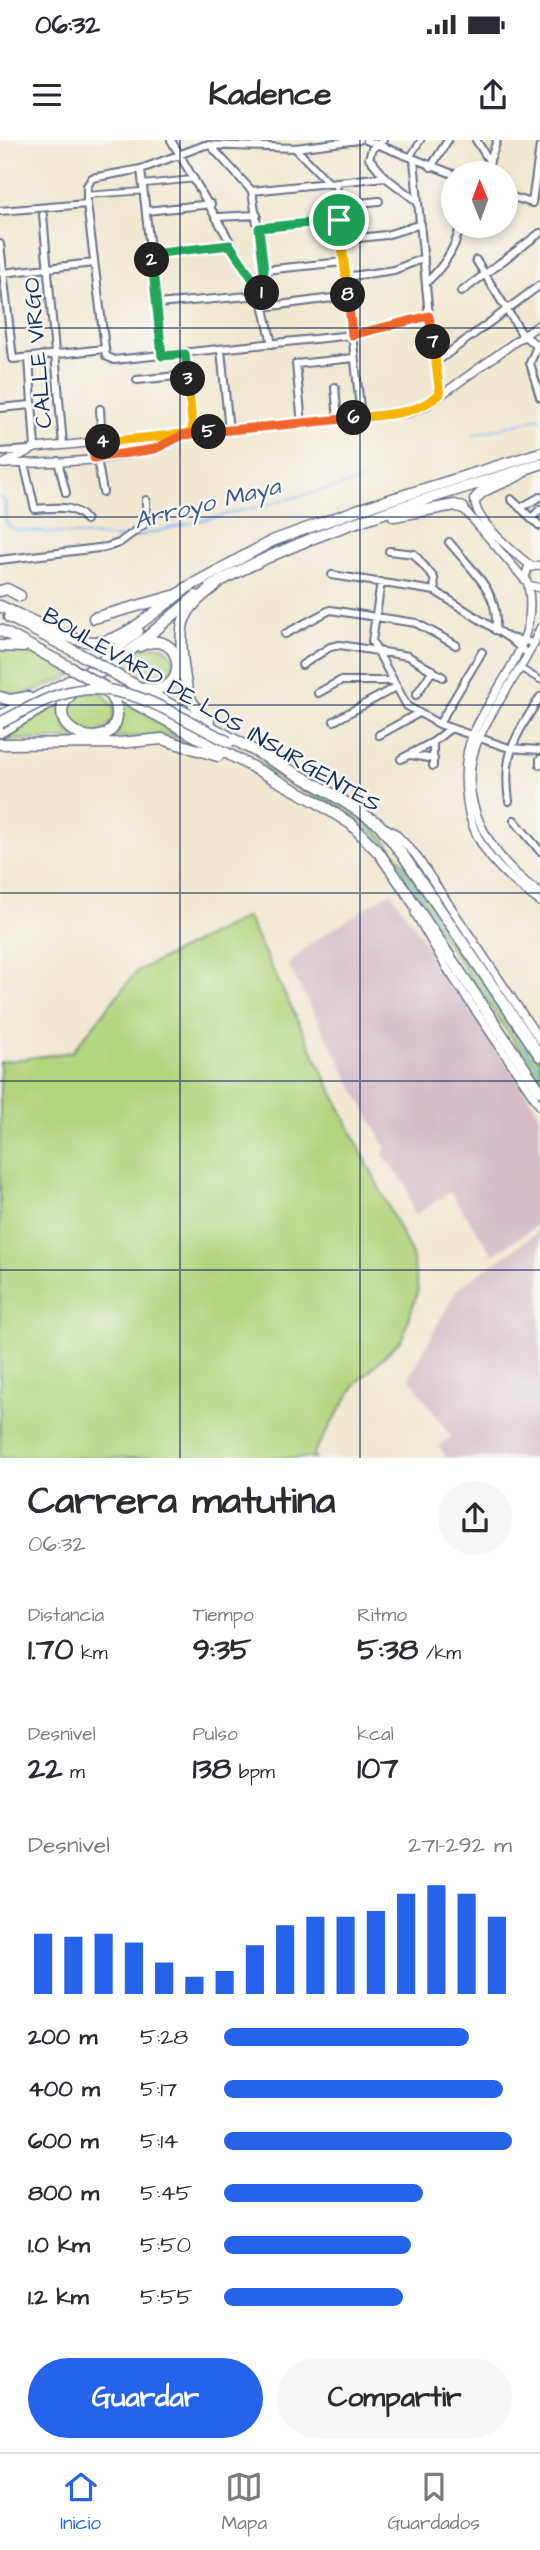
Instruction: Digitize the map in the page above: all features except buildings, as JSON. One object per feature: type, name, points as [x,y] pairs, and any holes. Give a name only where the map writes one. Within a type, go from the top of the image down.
[{"type":"main road","points":[[0,606],[76,641],[97,644],[121,637],[188,587],[272,541],[360,509],[540,453]]},
{"type":"main road","points":[[111,693],[117,710],[113,727],[100,736],[77,734],[66,725],[63,709],[68,697],[130,651],[195,596],[281,551],[372,517],[540,464]]},
{"type":"main road","points":[[475,500],[482,492],[515,480],[528,468]]},
{"type":"main road","points":[[372,517],[454,505],[463,508]]},
{"type":"main road","points":[[217,584],[192,606],[183,623],[188,692],[202,714],[234,742]]},
{"type":"main road","points":[[0,591],[7,589],[20,596]]},
{"type":"main road","points":[[94,618],[178,595]]},
{"type":"main road","points":[[0,716],[112,656],[169,602]]},
{"type":"main road","name":"BOULEVARD DE LOS INSURGENTES","points":[[0,612],[353,806],[379,824],[540,1056]]},
{"type":"main road","name":"BOULEVARD DE LOS INSURGENTES","points":[[0,631],[351,824],[379,853],[540,1091]]},
{"type":"main road","points":[[130,651],[146,643],[159,642],[172,649],[177,662],[175,676],[165,687],[148,689],[132,683]]},
{"type":"main road","points":[[0,646],[14,645],[39,651]]},
{"type":"main road","points":[[0,732],[91,682]]},
{"type":"main road","points":[[0,723],[61,694],[77,690],[105,689],[136,698],[234,742]]},
{"type":"main road","points":[[0,697],[15,700],[45,693]]},
{"type":"main road","points":[[0,744],[170,740],[266,776]]},
{"type":"street","points":[[171,140],[211,204],[230,245],[261,295],[272,344]]},
{"type":"street","points":[[359,140],[295,148],[211,145],[141,169],[92,178],[87,186],[87,204],[106,356],[114,360],[162,356],[352,335],[429,316]]},
{"type":"street","points":[[366,140],[381,142],[412,159],[441,170]]},
{"type":"street","points":[[421,140],[412,159],[440,394]]},
{"type":"street","points":[[431,167],[448,140]]},
{"type":"street","points":[[476,140],[489,161]]},
{"type":"street","points":[[490,161],[497,140]]},
{"type":"street","points":[[381,142],[372,149],[369,159],[384,177],[418,202]]},
{"type":"street","points":[[211,145],[252,191],[264,270],[261,295]]},
{"type":"street","points":[[518,199],[532,204],[540,146]]},
{"type":"street","points":[[295,148],[333,185],[338,205],[361,417]]},
{"type":"street","points":[[141,169],[162,356]]},
{"type":"street","points":[[252,191],[333,185],[384,177]]},
{"type":"street","points":[[87,195],[196,179]]},
{"type":"street","points":[[338,205],[379,201]]},
{"type":"street","points":[[0,211],[87,204]]},
{"type":"street","points":[[146,211],[211,204]]},
{"type":"street","name":"CALLE VIRGO","points":[[43,215],[63,445]]},
{"type":"street","points":[[218,217],[257,215]]},
{"type":"street","points":[[259,228],[339,220]]},
{"type":"street","points":[[341,240],[386,235],[421,224]]},
{"type":"street","points":[[461,292],[540,233]]},
{"type":"street","points":[[426,283],[438,272],[457,238]]},
{"type":"street","points":[[0,244],[13,359],[104,349]]},
{"type":"street","points":[[151,254],[230,245]]},
{"type":"street","points":[[345,277],[394,270],[424,258]]},
{"type":"street","points":[[476,260],[523,334],[537,345],[530,363],[540,396]]},
{"type":"street","points":[[264,270],[343,262]]},
{"type":"street","points":[[2,273],[94,263]]},
{"type":"street","points":[[435,363],[540,285]]},
{"type":"street","points":[[157,304],[261,295]]},
{"type":"street","points":[[264,307],[348,296]]},
{"type":"street","points":[[0,452],[408,413],[426,406],[540,324]]},
{"type":"street","points":[[221,350],[229,431]]},
{"type":"street","points":[[185,354],[193,433]]},
{"type":"street","points":[[29,358],[32,449]]},
{"type":"street","points":[[302,424],[296,364],[354,358]]},
{"type":"street","points":[[137,380],[187,375]]},
{"type":"street","points":[[335,387],[338,420]]},
{"type":"street","points":[[0,408],[32,405]]},
{"type":"street","points":[[100,409],[95,458],[103,492]]},
{"type":"street","points":[[1,464],[95,458],[155,449],[183,435]]},
{"type":"street","points":[[1,464],[32,449]]},
{"type":"street","points":[[58,461],[66,493]]},
{"type":"street","points":[[24,463],[34,509],[69,508],[78,510],[86,520]]},
{"type":"street","points":[[520,508],[540,496]]},
{"type":"street","points":[[511,499],[540,526]]},
{"type":"street","points":[[0,560],[107,547],[119,543],[146,523],[146,500]]},
{"type":"street","points":[[475,500],[474,506],[488,527],[531,566],[540,565]]},
{"type":"street","points":[[463,508],[526,583],[533,613],[531,642]]},
{"type":"street","points":[[531,519],[540,509]]},
{"type":"street","points":[[449,542],[493,597],[498,614],[495,630]]},
{"type":"street","points":[[389,551],[414,554],[434,578],[435,591]]},
{"type":"street","points":[[526,583],[531,566]]},
{"type":"street","points":[[332,575],[435,591],[509,638],[525,652]]},
{"type":"street","points":[[381,582],[373,616],[374,649],[407,706],[416,714],[439,724],[509,748],[540,750]]},
{"type":"street","points":[[526,583],[540,588]]},
{"type":"street","points":[[285,634],[330,610],[416,623],[456,645]]},
{"type":"street","points":[[539,897],[503,874],[478,840],[472,827],[464,779],[476,736],[540,628]]},
{"type":"street","points":[[509,638],[531,642]]},
{"type":"street","points":[[302,665],[330,647],[340,645],[408,656],[443,677]]},
{"type":"street","points":[[439,724],[482,652]]},
{"type":"street","points":[[476,736],[520,668],[525,652]]},
{"type":"street","points":[[520,668],[540,680]]},
{"type":"street","points":[[416,695],[433,670]]},
{"type":"street","points":[[318,693],[340,681],[394,684]]},
{"type":"street","points":[[334,721],[394,684]]},
{"type":"street","points":[[509,801],[505,777],[509,748],[540,697]]},
{"type":"street","points":[[379,735],[416,714]]},
{"type":"street","points":[[401,759],[433,742],[451,728]]},
{"type":"street","points":[[411,755],[433,762],[433,742]]},
{"type":"street","points":[[540,759],[540,765]]},
{"type":"street","points":[[514,820],[540,851]]},
{"type":"street","points":[[379,824],[395,833],[415,854],[539,1038]]},
{"type":"street","points":[[405,890],[447,970],[540,1106]]},
{"type":"shaded area","points":[[391,892],[540,1114],[540,1223],[493,1255],[450,1192],[414,1216],[406,1184],[383,1156],[385,1146],[288,965],[311,943]]},
{"type":"shaded area","points":[[540,1231],[540,1458],[446,1458],[439,1446],[451,1437],[409,1377],[457,1289]]},
{"type":"green space","points":[[163,646],[174,657],[173,675],[166,680],[145,681],[117,667],[146,647]]},
{"type":"green space","points":[[24,649],[74,675],[21,696],[0,692],[0,650]]},
{"type":"green space","points":[[102,692],[115,709],[112,723],[98,733],[74,730],[65,712],[73,695]]},
{"type":"green space","points":[[115,696],[182,738],[165,735],[95,739],[113,731]]},
{"type":"green space","points":[[61,702],[65,729],[77,738],[86,739],[0,740]]},
{"type":"green space","points":[[220,746],[238,752],[347,810],[379,833],[422,887],[540,1060],[540,1080],[403,878],[363,829],[332,807]]},
{"type":"green space","points":[[247,917],[412,1255],[418,1290],[402,1339],[356,1384],[313,1454],[315,1458],[0,1458],[0,1062],[72,1052],[137,971]]},
{"type":"waterway","name":"Arroyo Maya","points":[[473,435],[540,418]]},
{"type":"waterway","name":"Arroyo Maya","points":[[131,538],[361,481]]},
{"type":"waterway","name":"Arroyo Maya","points":[[0,497],[5,502],[6,522],[16,530],[122,538]]},
{"type":"waterway","points":[[322,800],[351,817],[387,847],[540,1070]]},
{"type":"route","points":[[339,220],[352,335],[429,316],[440,394],[426,406],[408,413],[183,435],[155,449],[94,458],[96,451],[93,443],[193,433],[185,354],[162,356],[151,254],[230,245],[261,295],[264,270],[259,228],[339,220]]}]
